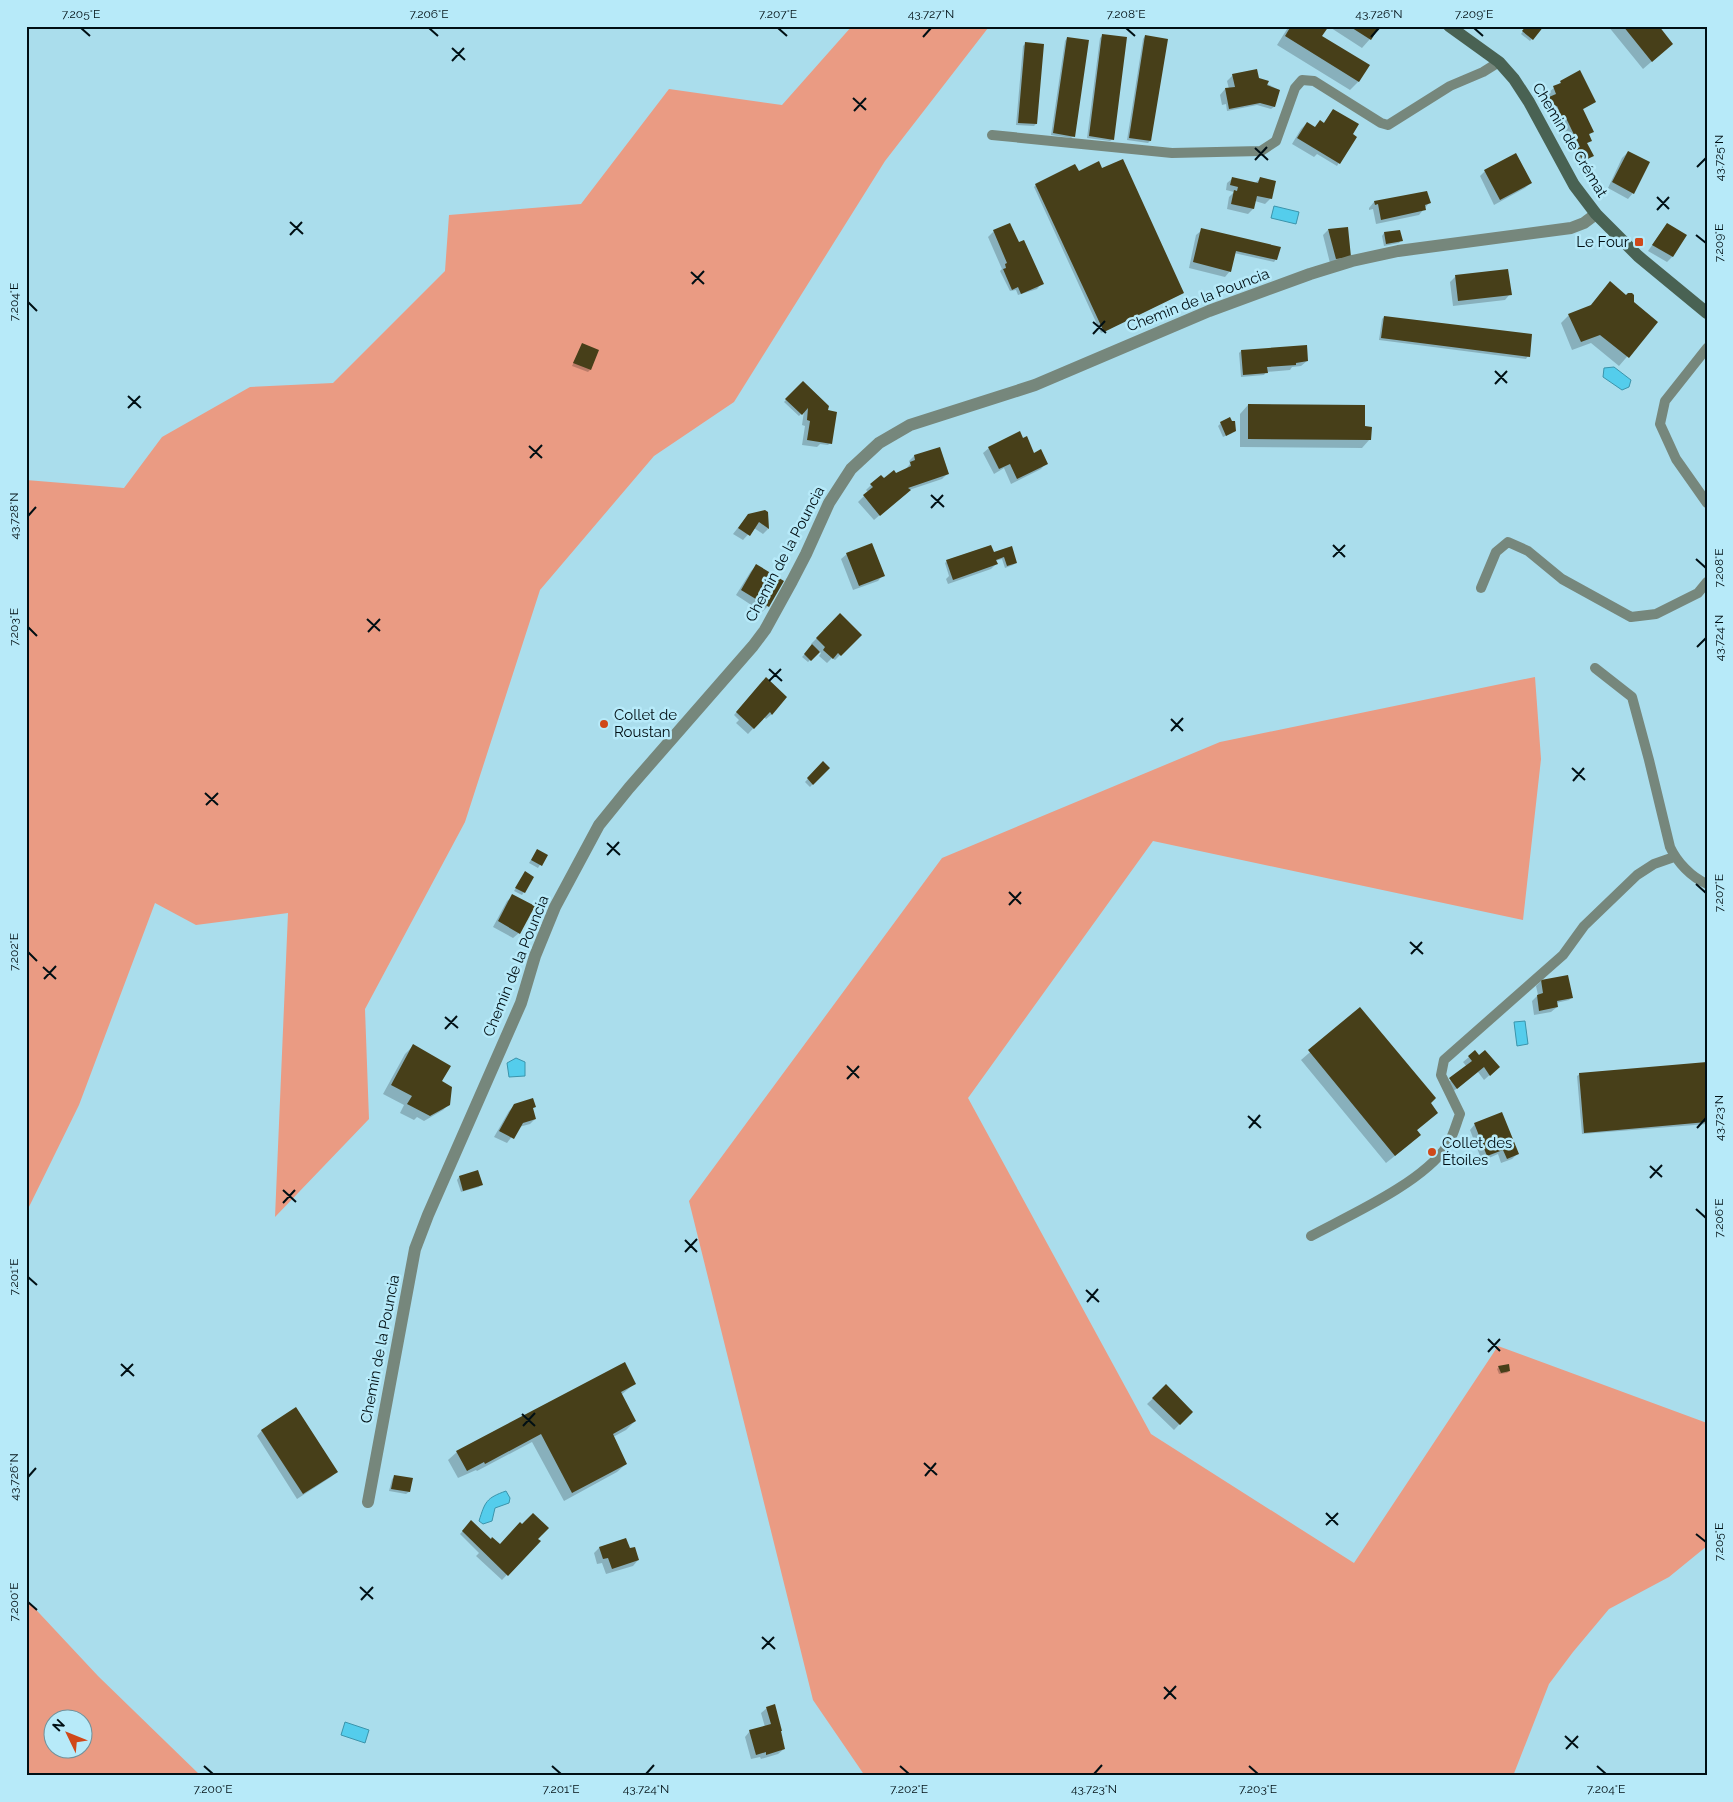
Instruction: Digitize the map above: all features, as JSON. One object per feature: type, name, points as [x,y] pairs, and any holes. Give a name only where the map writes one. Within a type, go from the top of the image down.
[{"type":"street","name":"Chemin de Crémat","points":[[1448,26],[1499,62],[1514,79],[1529,102],[1574,185],[1596,214],[1638,256],[1707,314]]},
{"type":"street","name":"Chemin de la Pouncia","points":[[368,1502],[416,1249],[428,1215],[521,1003],[535,956],[555,907],[599,824],[765,630],[806,554],[829,503],[851,469],[879,443],[910,425],[1035,385],[1191,318],[1310,274],[1352,261],[1398,251],[1571,228],[1584,223],[1596,214]]},
{"type":"lane","points":[[992,135],[1172,153],[1261,152],[1276,141],[1295,88],[1302,80],[1314,81],[1388,126],[1450,86],[1483,72],[1499,62]]},
{"type":"lane","points":[[1707,348],[1665,401],[1660,424],[1676,459],[1707,503]]},
{"type":"lane","points":[[1481,588],[1496,552],[1508,542],[1528,551],[1562,578],[1631,617],[1656,614],[1698,593],[1707,582]]},
{"type":"lane","points":[[1595,668],[1632,697],[1674,857],[1697,880],[1707,884]]},
{"type":"lane","points":[[1311,1236],[1374,1202],[1422,1172],[1447,1145],[1460,1114],[1441,1075],[1444,1060],[1563,955],[1584,926],[1637,875],[1654,864],[1674,857]]},
{"type":"shaded area","points":[[852,26],[982,26],[988,28],[885,161],[734,402],[654,456],[540,590],[465,822],[365,1009],[369,1119],[275,1217],[288,913],[196,925],[155,903],[79,1105],[26,1213],[26,480],[124,488],[162,437],[250,387],[333,383],[445,271],[449,215],[581,204],[669,89],[782,105]]},
{"type":"shaded area","points":[[1535,677],[1541,759],[1523,920],[1153,841],[968,1098],[1151,1434],[1354,1563],[1498,1346],[1707,1423],[1707,1546],[1669,1577],[1609,1609],[1549,1684],[1513,1776],[865,1776],[813,1700],[689,1201],[942,858],[1220,742]]},
{"type":"shaded area","points":[[26,1599],[98,1676],[201,1776],[26,1776]]},
{"type":"water","points":[[1274,206],[1299,212],[1296,224],[1271,218]]},
{"type":"water","points":[[1614,367],[1631,380],[1629,387],[1622,390],[1603,377],[1604,368]]},
{"type":"water","points":[[1525,1021],[1528,1044],[1517,1046],[1514,1022]]},
{"type":"water","points":[[516,1058],[525,1062],[525,1076],[509,1077],[507,1063]]},
{"type":"water","points":[[506,1491],[510,1498],[509,1503],[495,1508],[492,1521],[483,1524],[479,1521],[487,1501]]},
{"type":"water","points":[[345,1722],[369,1730],[365,1743],[341,1735]]},
{"type":"building","points":[[1291,26],[1329,26],[1322,36],[1370,65],[1359,82],[1285,36]]},
{"type":"building","points":[[1349,26],[1380,26],[1371,40]]},
{"type":"building","points":[[1526,26],[1544,26],[1533,40],[1522,31]]},
{"type":"building","points":[[1623,26],[1659,26],[1673,44],[1652,62]]},
{"type":"building","points":[[1102,34],[1127,37],[1114,140],[1089,136]]},
{"type":"building","points":[[1145,35],[1168,39],[1151,141],[1129,138]]},
{"type":"building","points":[[1067,37],[1089,40],[1075,137],[1053,133]]},
{"type":"building","points":[[1025,42],[1044,44],[1037,124],[1018,123]]},
{"type":"building","points":[[1257,69],[1259,78],[1269,81],[1267,85],[1280,90],[1275,107],[1260,103],[1229,109],[1225,88],[1235,87],[1232,74]]},
{"type":"building","points":[[1580,70],[1596,102],[1583,109],[1594,132],[1589,134],[1592,141],[1587,143],[1594,156],[1583,161],[1576,149],[1580,147],[1566,118],[1563,120],[1557,106],[1553,108],[1549,97],[1556,94],[1553,86]]},
{"type":"building","points":[[1333,109],[1359,124],[1353,134],[1357,137],[1340,164],[1297,138],[1307,122],[1315,127],[1320,120],[1324,123]]},
{"type":"building","points":[[1628,151],[1650,162],[1634,194],[1612,182]]},
{"type":"building","points":[[1516,153],[1532,183],[1500,200],[1484,170]]},
{"type":"building","points":[[1123,159],[1184,293],[1104,332],[1035,184],[1075,164],[1079,171],[1099,161],[1102,168]]},
{"type":"building","points":[[1232,177],[1258,183],[1260,177],[1276,181],[1272,199],[1257,196],[1254,209],[1231,204],[1234,190],[1237,191],[1238,187],[1230,185]]},
{"type":"building","points":[[1427,191],[1431,203],[1425,205],[1426,210],[1381,220],[1378,204],[1375,205],[1374,201]]},
{"type":"building","points":[[1010,223],[1019,242],[1024,240],[1044,284],[1021,294],[1018,287],[1012,290],[1003,269],[1006,268],[1005,264],[1007,263],[993,230]]},
{"type":"building","points":[[1667,223],[1687,235],[1673,257],[1652,245]]},
{"type":"building","points":[[1348,227],[1351,257],[1336,259],[1328,229]]},
{"type":"building","points":[[1201,228],[1281,247],[1277,260],[1236,251],[1231,272],[1193,262]]},
{"type":"building","points":[[1400,230],[1403,241],[1386,244],[1384,232]]},
{"type":"building","points":[[1508,269],[1512,295],[1458,301],[1455,275]]},
{"type":"building","points":[[1610,281],[1626,295],[1632,293],[1634,295],[1634,302],[1658,322],[1629,358],[1600,335],[1581,342],[1568,314],[1591,305]]},
{"type":"building","points":[[1384,316],[1532,334],[1530,357],[1381,338]]},
{"type":"building","points":[[582,343],[599,350],[591,370],[573,363]]},
{"type":"building","points":[[1307,345],[1308,361],[1296,363],[1296,365],[1267,367],[1268,373],[1243,375],[1241,350]]},
{"type":"building","points":[[803,381],[829,406],[828,410],[837,412],[832,444],[807,440],[810,421],[807,420],[808,408],[802,415],[785,399]]},
{"type":"building","points":[[1248,404],[1365,405],[1365,426],[1372,427],[1371,440],[1248,439]]},
{"type":"building","points":[[1230,417],[1232,421],[1235,421],[1236,431],[1226,436],[1220,422]]},
{"type":"building","points":[[1020,431],[1023,438],[1027,436],[1034,453],[1041,449],[1048,464],[1017,479],[1010,464],[999,469],[988,447]]},
{"type":"building","points":[[940,447],[949,474],[908,488],[911,490],[880,516],[863,495],[873,487],[870,484],[881,475],[884,478],[894,470],[896,473],[911,466],[910,462],[915,460],[914,455]]},
{"type":"building","points":[[765,510],[768,512],[769,529],[759,522],[750,536],[738,528],[748,514]]},
{"type":"building","points":[[872,543],[885,576],[859,586],[846,553]]},
{"type":"building","points":[[991,545],[994,552],[1012,546],[1017,563],[1007,566],[1004,557],[996,560],[998,564],[953,580],[946,560]]},
{"type":"building","points":[[756,564],[784,581],[769,607],[741,590]]},
{"type":"building","points":[[840,613],[862,635],[841,656],[838,653],[833,659],[823,650],[825,647],[816,638]]},
{"type":"building","points":[[812,644],[820,652],[811,661],[804,654]]},
{"type":"building","points":[[766,677],[787,697],[772,715],[770,712],[754,729],[736,712]]},
{"type":"building","points":[[823,761],[830,768],[813,785],[807,778]]},
{"type":"building","points":[[537,849],[548,855],[542,866],[531,860]]},
{"type":"building","points":[[525,871],[534,877],[525,893],[515,888]]},
{"type":"building","points":[[512,894],[535,906],[520,934],[498,921]]},
{"type":"building","points":[[1568,975],[1573,998],[1557,1001],[1558,1007],[1539,1011],[1537,995],[1543,993],[1541,980]]},
{"type":"building","points":[[1360,1007],[1436,1098],[1431,1103],[1438,1113],[1417,1130],[1421,1135],[1395,1156],[1308,1050]]},
{"type":"building","points":[[413,1044],[451,1066],[442,1081],[452,1087],[450,1105],[430,1116],[407,1104],[412,1096],[391,1085]]},
{"type":"building","points":[[1475,1050],[1479,1055],[1485,1050],[1500,1067],[1490,1076],[1484,1067],[1457,1089],[1449,1078],[1472,1061],[1468,1056]]},
{"type":"building","points":[[1707,1062],[1707,1122],[1584,1133],[1579,1073]]},
{"type":"building","points":[[533,1098],[536,1107],[533,1108],[536,1119],[523,1123],[514,1139],[499,1131],[514,1104]]},
{"type":"building","points":[[1502,1112],[1519,1154],[1507,1159],[1503,1150],[1487,1156],[1474,1123]]},
{"type":"building","points":[[478,1170],[483,1185],[463,1191],[459,1176]]},
{"type":"building","points":[[625,1362],[636,1384],[621,1392],[636,1421],[613,1434],[627,1464],[572,1493],[541,1434],[485,1464],[484,1462],[467,1471],[456,1451]]},
{"type":"building","points":[[1509,1364],[1510,1371],[1501,1373],[1498,1366]]},
{"type":"building","points":[[1166,1384],[1193,1412],[1180,1425],[1152,1398]]},
{"type":"building","points":[[296,1407],[338,1472],[303,1494],[261,1430]]},
{"type":"building","points":[[394,1475],[413,1478],[410,1492],[391,1489]]},
{"type":"building","points":[[533,1513],[549,1528],[538,1539],[541,1541],[508,1576],[462,1531],[471,1520],[491,1539],[492,1537],[500,1544],[520,1522],[522,1524]]},
{"type":"building","points":[[626,1538],[630,1548],[635,1547],[639,1560],[612,1569],[608,1558],[603,1559],[599,1547]]},
{"type":"building","points":[[775,1704],[785,1749],[766,1755],[766,1752],[756,1755],[749,1730],[771,1724],[766,1707]]},
{"type":"place","name":"Le Four","points":[[1639,242]]},
{"type":"place","name":"Collet de Roustan","points":[[604,724]]},
{"type":"place","name":"Collet des Étoiles","points":[[1432,1152]]}]
